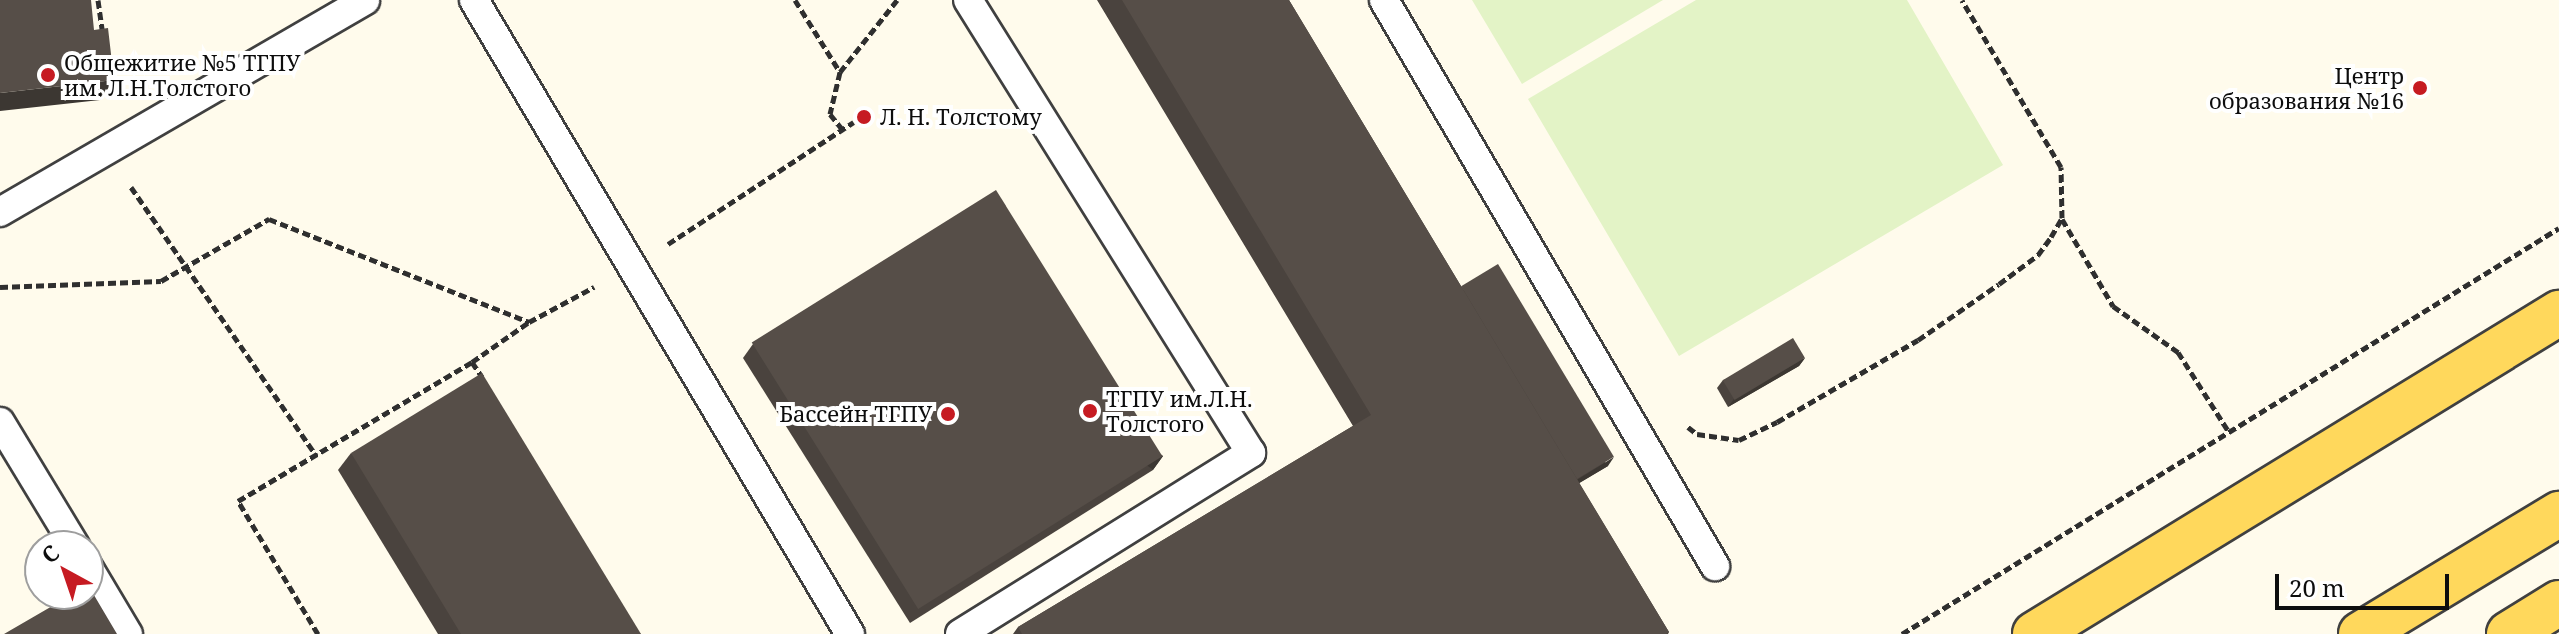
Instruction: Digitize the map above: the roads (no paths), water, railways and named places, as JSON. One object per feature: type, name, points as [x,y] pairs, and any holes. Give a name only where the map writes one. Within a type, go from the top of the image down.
[{"type":"main road","points":[[2035,634],[2559,313]]},
{"type":"main road","points":[[2361,634],[2559,514]]},
{"type":"main road","points":[[2509,634],[2559,603]]},
{"type":"lane","points":[[0,212],[365,0]]},
{"type":"lane","points":[[474,0],[850,634]]},
{"type":"lane","points":[[960,634],[1251,453],[968,0]]},
{"type":"lane","points":[[1384,0],[1715,566]]},
{"type":"lane","points":[[0,422],[65,530]]},
{"type":"lane","points":[[104,594],[128,634]]},
{"type":"place","name":"Общежитие №5 ТГПУ им. Л.Н.Толстого","points":[[48,75]]},
{"type":"place","name":"Центр образования №16","points":[[2420,88]]},
{"type":"place","name":"Л. Н. Толстому","points":[[864,117]]},
{"type":"place","name":"ТГПУ им.Л.Н. Толстого","points":[[1090,411]]},
{"type":"place","name":"Бассейн ТГПУ","points":[[948,414]]}]
